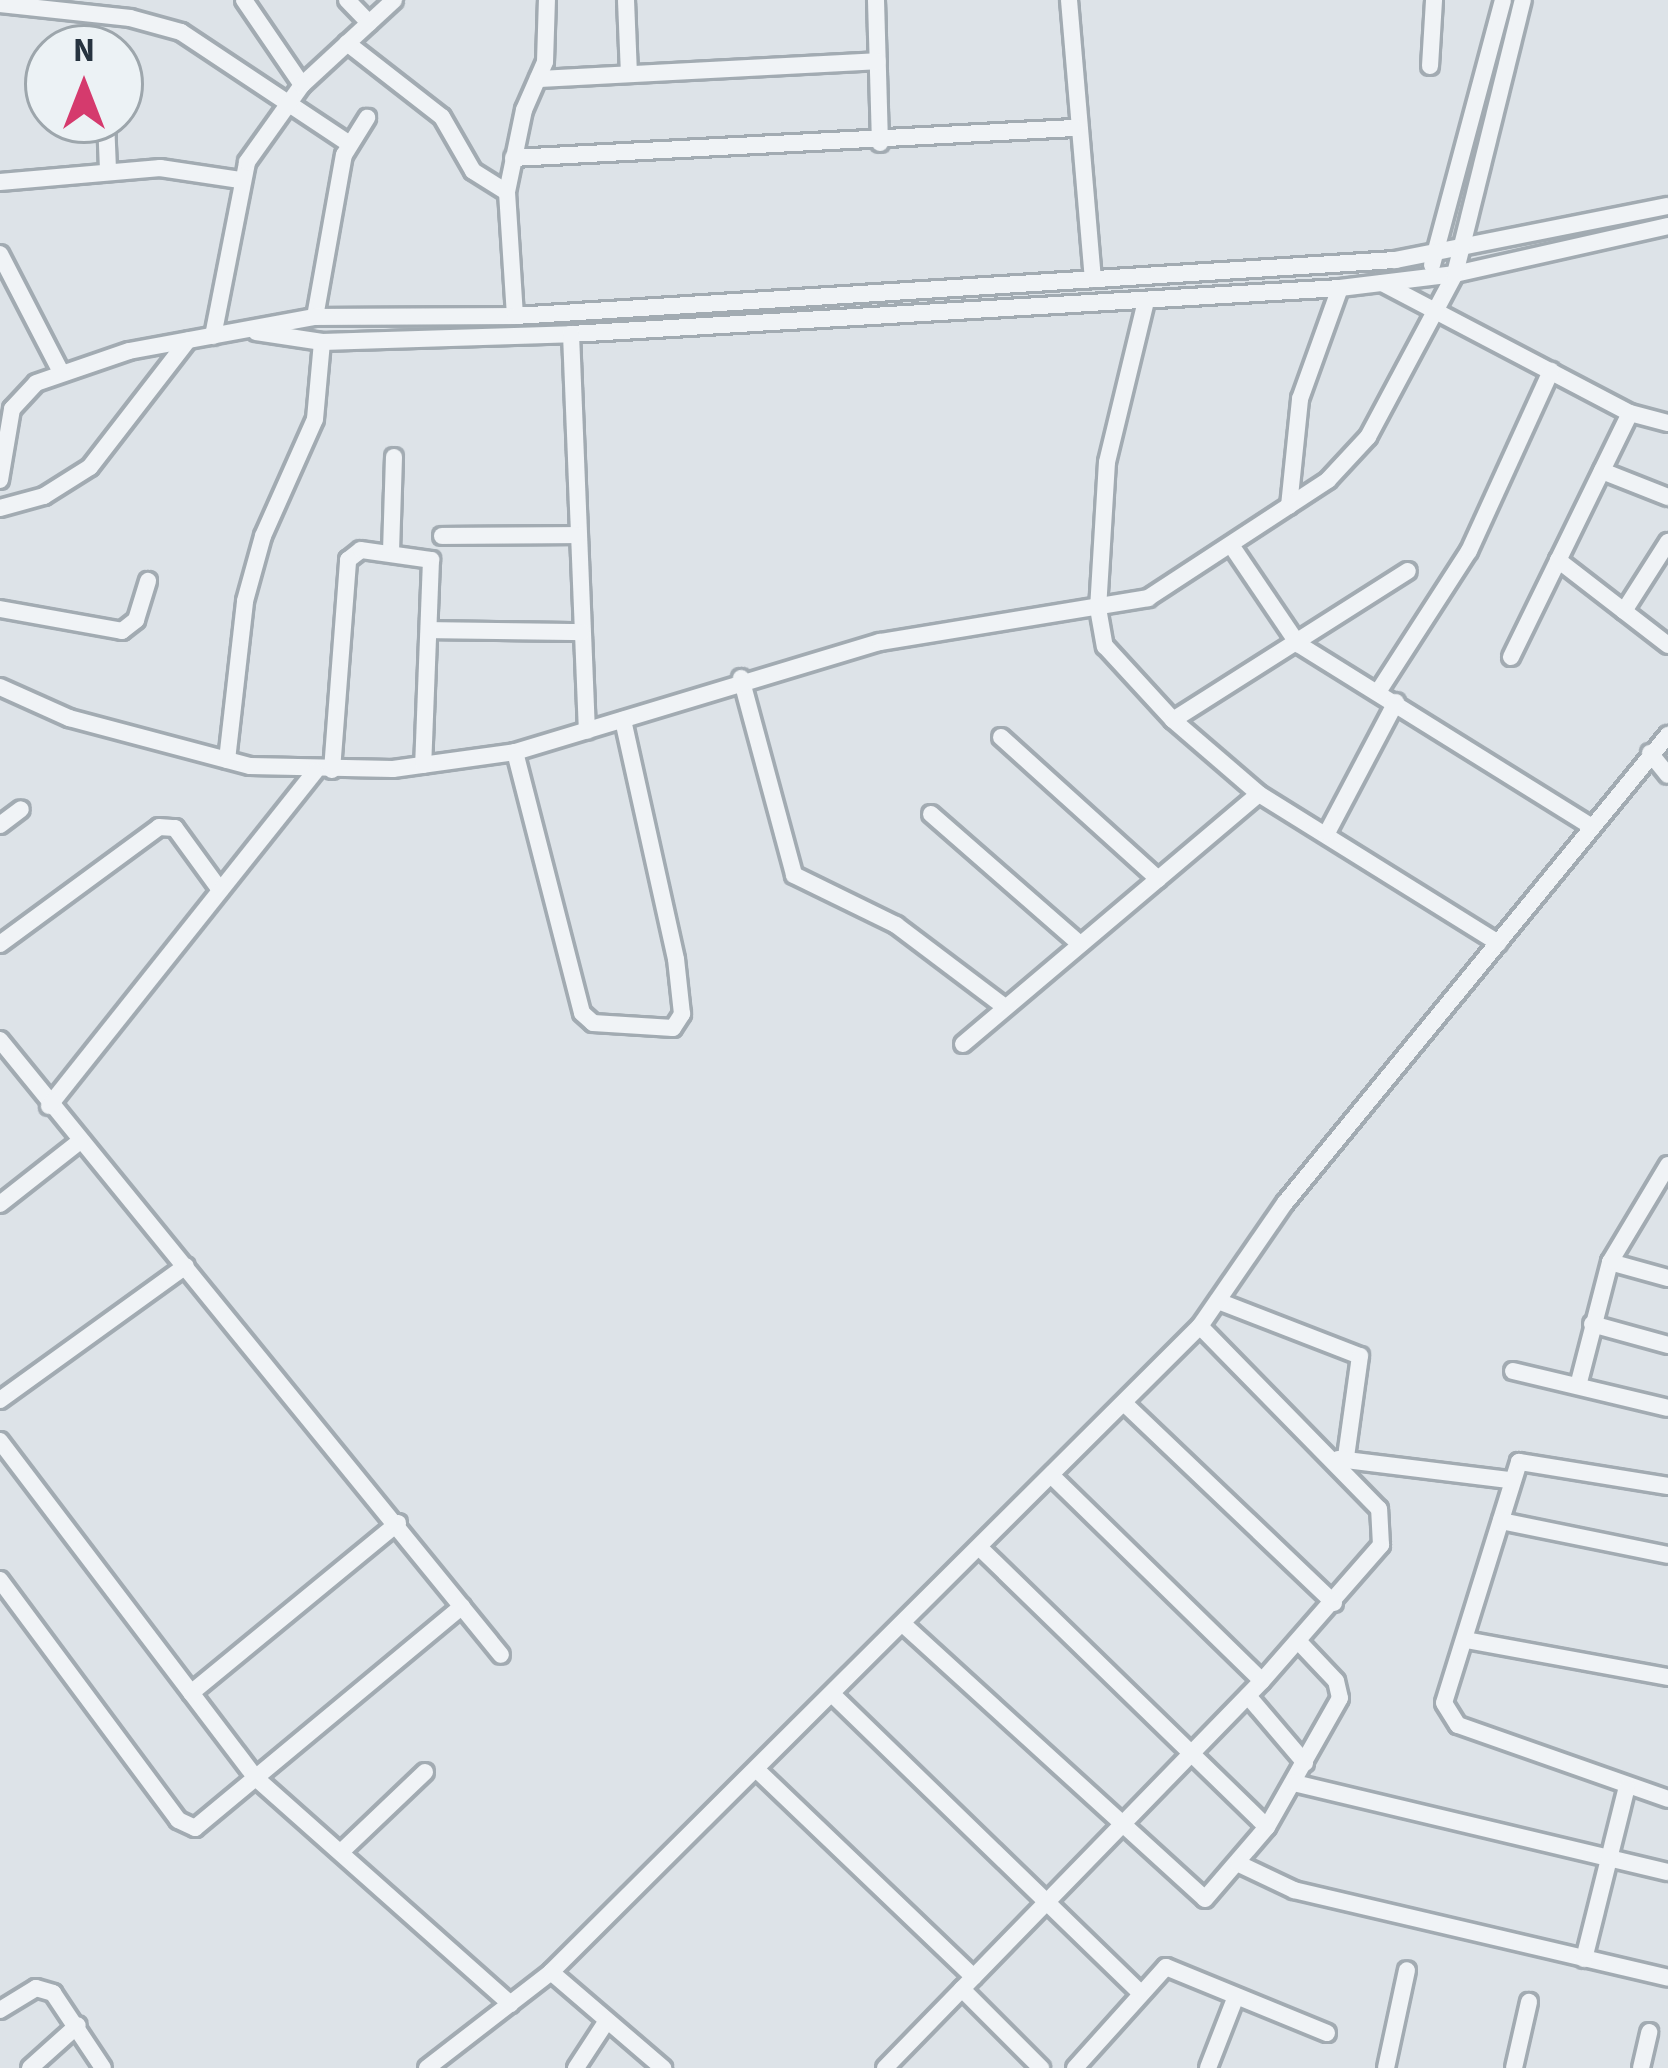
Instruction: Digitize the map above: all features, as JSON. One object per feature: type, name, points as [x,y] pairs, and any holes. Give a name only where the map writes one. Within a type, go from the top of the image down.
[{"type":"street","points":[[244,0],[302,85]]},
{"type":"street","points":[[347,0],[369,23]]},
{"type":"street","points":[[213,336],[239,180],[302,85],[394,0]]},
{"type":"street","points":[[515,316],[507,192],[548,45],[547,0]]},
{"type":"street","points":[[626,0],[629,74]]},
{"type":"street","points":[[876,0],[880,143]]},
{"type":"street","points":[[1069,0],[1075,128],[1093,280]]},
{"type":"street","points":[[1430,66],[1434,0]]},
{"type":"street","points":[[1430,277],[1503,0]]},
{"type":"street","points":[[0,687],[69,718],[227,760],[324,770],[423,764],[515,752],[741,678],[880,642],[1148,598],[1289,506],[1352,458],[1455,274],[1523,0]]},
{"type":"street","points":[[0,4],[130,18],[181,32],[284,108],[348,143]]},
{"type":"street","points":[[347,43],[442,117],[473,171],[507,192]]},
{"type":"street","points":[[538,79],[878,61]]},
{"type":"street","points":[[315,317],[348,143],[367,118]]},
{"type":"street","points":[[513,158],[880,143],[1075,128]]},
{"type":"street","points":[[107,144],[108,170]]},
{"type":"street","points":[[0,182],[108,170],[239,180]]},
{"type":"street","points":[[0,480],[6,402],[36,382],[188,340],[315,317],[515,316],[1434,255],[1668,206]]},
{"type":"street","points":[[243,330],[322,342],[571,334],[1340,288],[1455,274],[1668,226]]},
{"type":"street","points":[[0,254],[61,372]]},
{"type":"street","points":[[1381,283],[1630,413],[1668,423]]},
{"type":"street","points":[[1289,506],[1300,399],[1340,288]]},
{"type":"street","points":[[1146,302],[1106,462],[1098,608],[1116,664],[1259,794],[1328,833],[1498,944]]},
{"type":"street","points":[[571,334],[586,731]]},
{"type":"street","points":[[0,508],[44,496],[90,467],[188,340]]},
{"type":"street","points":[[227,760],[249,584],[314,418],[322,342]]},
{"type":"street","points":[[1378,692],[1468,551],[1551,371]]},
{"type":"street","points":[[1511,657],[1630,413]]},
{"type":"street","points":[[391,552],[394,457]]},
{"type":"street","points":[[1602,471],[1668,497]]},
{"type":"street","points":[[442,536],[578,535]]},
{"type":"street","points":[[1624,611],[1668,542]]},
{"type":"street","points":[[1231,545],[1298,644],[1592,827]]},
{"type":"street","points":[[50,1106],[220,890],[324,770],[348,560],[361,550],[430,560],[423,764]]},
{"type":"street","points":[[1558,560],[1668,645]]},
{"type":"street","points":[[1173,720],[1408,571]]},
{"type":"street","points":[[0,609],[122,631],[136,620],[148,581]]},
{"type":"street","points":[[430,630],[582,632]]},
{"type":"street","points":[[741,678],[794,875],[896,925],[1005,1007]]},
{"type":"street","points":[[1328,833],[1396,702]]},
{"type":"street","points":[[515,752],[582,1013],[593,1023],[673,1028],[682,1014],[676,959],[623,720]]},
{"type":"street","points":[[427,2068],[551,1972],[1200,1326],[1285,1203],[1668,735]]},
{"type":"street","points":[[1001,736],[1158,879]]},
{"type":"street","points":[[1651,753],[1668,775]]},
{"type":"street","points":[[963,1044],[1259,794]]},
{"type":"street","points":[[0,825],[21,809]]},
{"type":"street","points":[[931,814],[1080,944]]},
{"type":"street","points":[[0,944],[159,827],[175,828],[220,890]]},
{"type":"street","points":[[0,1040],[501,1655]]},
{"type":"street","points":[[0,1204],[80,1141]]},
{"type":"street","points":[[1579,1382],[1610,1262],[1668,1165]]},
{"type":"street","points":[[1648,1201],[1668,1207]]},
{"type":"street","points":[[1610,1262],[1668,1278]]},
{"type":"street","points":[[0,1400],[186,1266]]},
{"type":"street","points":[[1217,1301],[1360,1356],[1338,1459]]},
{"type":"street","points":[[1592,1324],[1668,1345]]},
{"type":"street","points":[[889,2066],[1262,1682],[1334,1603],[1385,1533],[1379,1509],[1338,1459],[1200,1326]]},
{"type":"street","points":[[1513,1371],[1579,1382],[1668,1408]]},
{"type":"street","points":[[1124,1403],[1334,1603]]},
{"type":"street","points":[[0,1441],[257,1778],[510,2004]]},
{"type":"street","points":[[1338,1459],[1509,1480]]},
{"type":"street","points":[[1668,1486],[1529,1460],[1509,1480],[1501,1521],[1444,1703],[1450,1720],[1668,1799]]},
{"type":"street","points":[[1052,1477],[1262,1682]]},
{"type":"street","points":[[1501,1521],[1668,1555]]},
{"type":"street","points":[[191,1693],[398,1523]]},
{"type":"street","points":[[980,1548],[1267,1827]]},
{"type":"street","points":[[0,1580],[178,1820],[202,1826],[463,1606]]},
{"type":"street","points":[[903,1624],[1205,1899],[1267,1827],[1341,1691],[1298,1641]]},
{"type":"street","points":[[1466,1640],[1668,1677]]},
{"type":"street","points":[[832,1694],[1138,1991]]},
{"type":"street","points":[[1248,1696],[1305,1763]]},
{"type":"street","points":[[756,1768],[968,1983],[1041,2068]]},
{"type":"street","points":[[341,1852],[425,1772]]},
{"type":"street","points":[[1294,1783],[1668,1872]]},
{"type":"street","points":[[1584,1959],[1627,1787]]},
{"type":"street","points":[[1239,1864],[1294,1890],[1668,1978]]},
{"type":"street","points":[[1075,2068],[1138,1991],[1166,1967],[1327,2033]]},
{"type":"street","points":[[1386,2068],[1406,1970]]},
{"type":"street","points":[[551,1972],[604,2025],[663,2068]]},
{"type":"street","points":[[0,2010],[48,1991],[78,2025],[104,2068]]},
{"type":"street","points":[[1208,2068],[1236,1996]]},
{"type":"street","points":[[1514,2068],[1529,2002]]},
{"type":"street","points":[[30,2068],[78,2025]]},
{"type":"street","points":[[577,2068],[604,2025]]},
{"type":"street","points":[[1641,2068],[1649,2032]]}]
